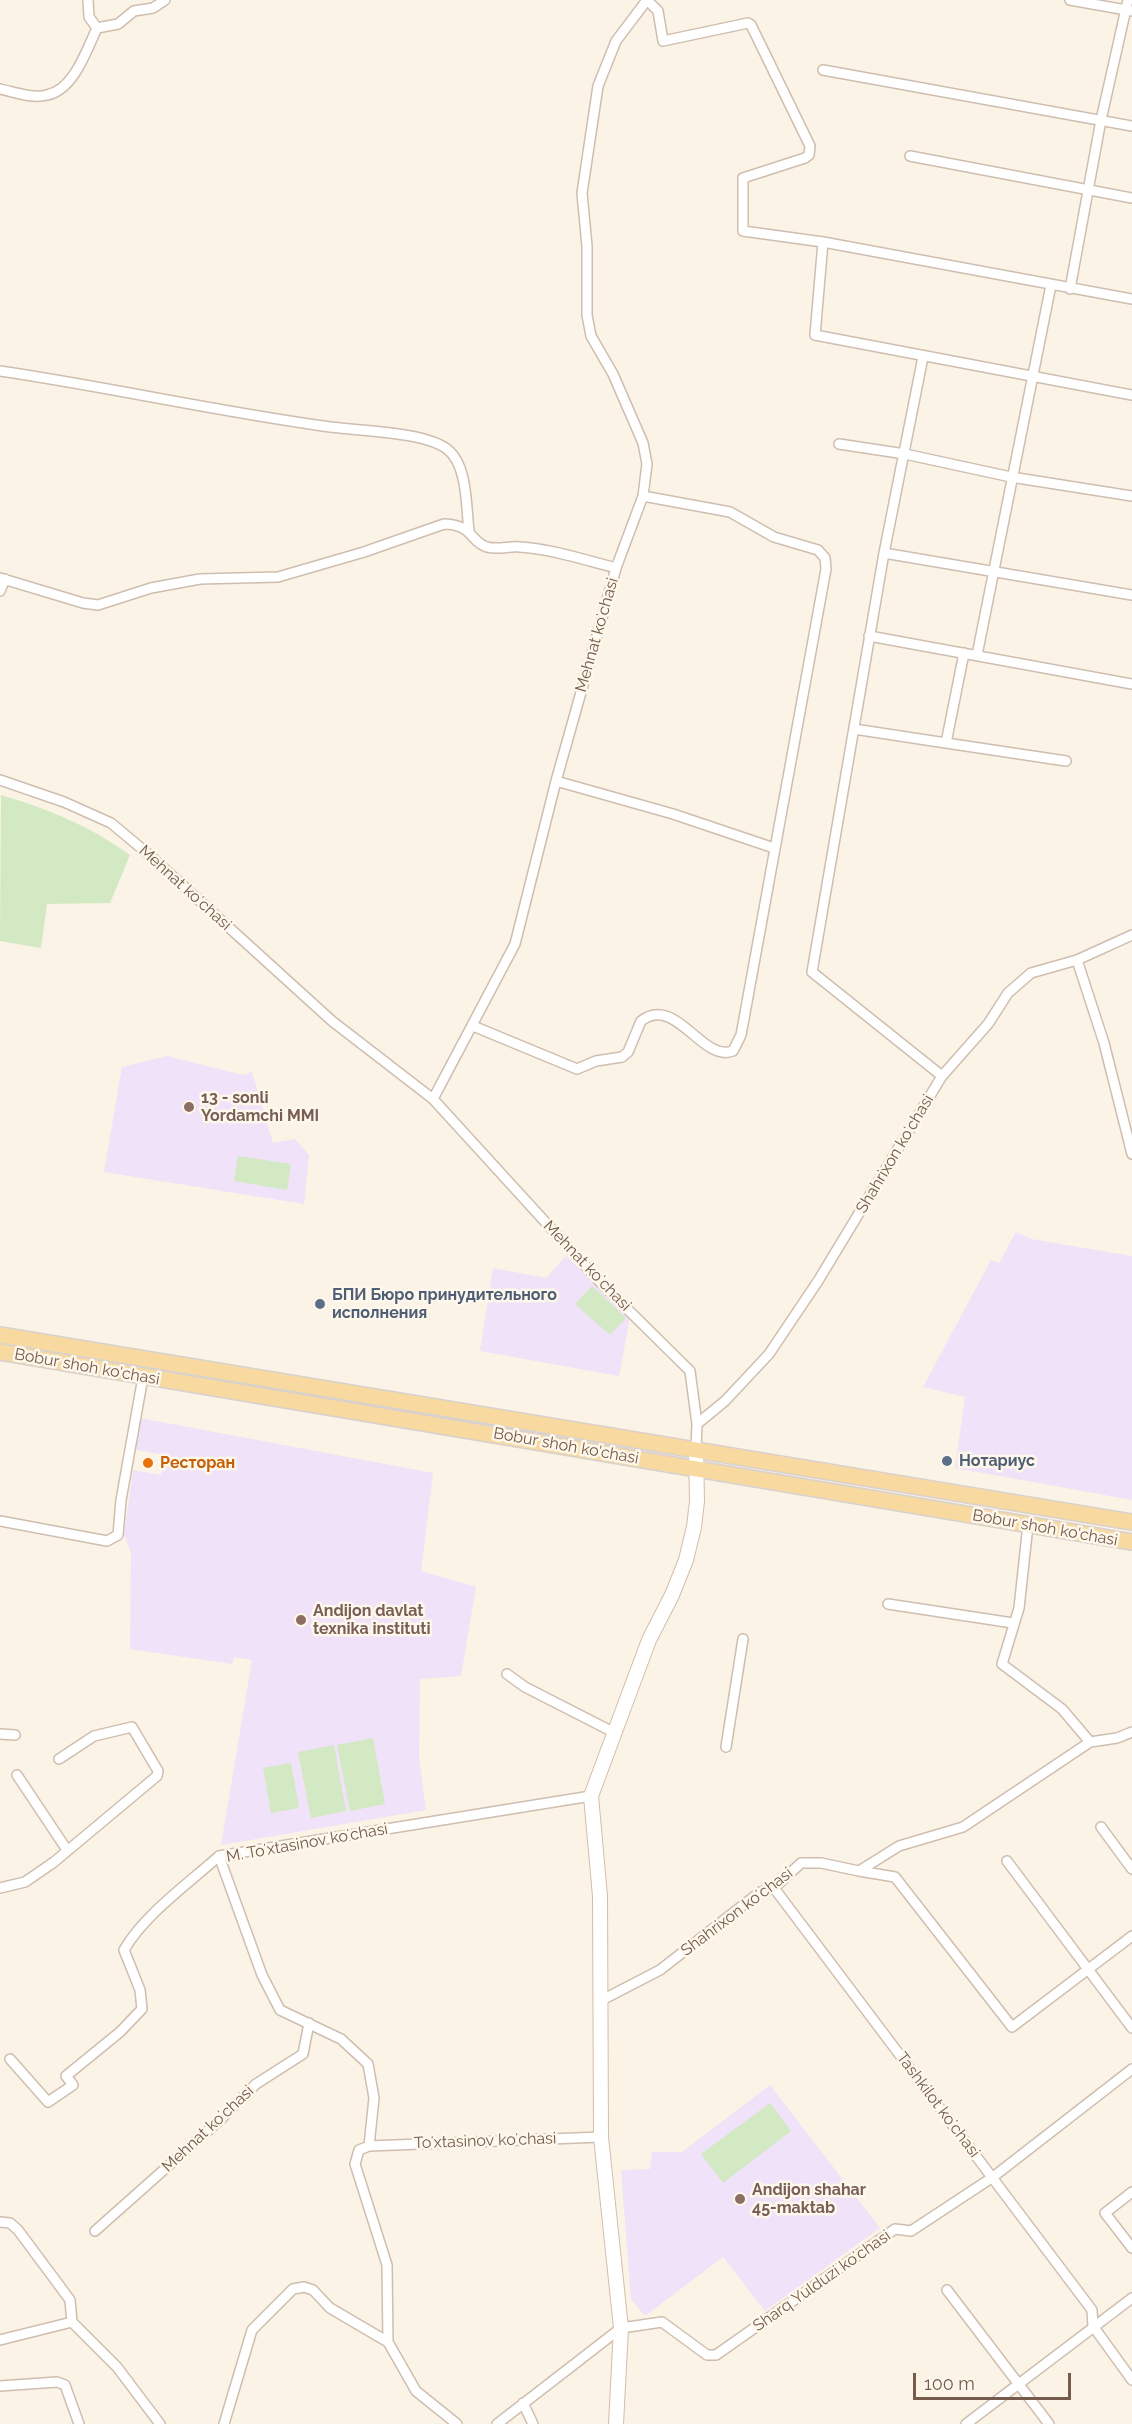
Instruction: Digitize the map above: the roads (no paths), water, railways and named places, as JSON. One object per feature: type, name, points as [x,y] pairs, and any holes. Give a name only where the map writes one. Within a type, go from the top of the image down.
[{"type":"main road","name":"Bobur shoh ko'chasi","points":[[0,1335],[1132,1522]]},
{"type":"main road","name":"Bobur shoh ko'chasi","points":[[0,1352],[142,1377],[417,1420],[1132,1542]]},
{"type":"street","points":[[88,0],[89,17],[97,28]]},
{"type":"street","points":[[97,28],[118,24],[134,11],[153,8],[165,0]]},
{"type":"street","points":[[1070,0],[1129,7],[1101,120],[1070,289]]},
{"type":"street","points":[[616,568],[643,496],[647,464],[643,443],[613,374],[591,336],[587,315],[587,246],[582,193],[598,86],[616,41],[648,1],[658,11],[663,41],[747,23],[753,28],[811,150],[805,158],[743,178],[743,231],[823,242],[1132,299]]},
{"type":"street","points":[[0,89],[39,96],[54,93],[77,68],[97,28]]},
{"type":"street","points":[[823,70],[1132,126]]},
{"type":"street","points":[[910,156],[1132,198]]},
{"type":"street","points":[[823,242],[815,335],[1032,378],[1132,395]]},
{"type":"street","points":[[977,655],[1051,285]]},
{"type":"street","points":[[923,357],[869,636],[812,972],[942,1076]]},
{"type":"street","points":[[0,371],[324,427],[424,439],[449,451],[456,460],[461,472],[469,531]]},
{"type":"street","points":[[839,444],[905,454],[1011,477],[1132,496]]},
{"type":"street","points":[[473,1026],[577,1070],[596,1061],[622,1057],[628,1052],[641,1021],[655,1014],[670,1017],[714,1049],[724,1053],[733,1051],[741,1035],[826,569],[825,558],[818,550],[774,537],[730,512],[643,496]]},
{"type":"street","name":"Mehnat koʻchasi","points":[[2,578],[83,603],[98,605],[151,588],[200,579],[278,577],[364,552],[444,524],[456,524],[469,531],[488,548],[520,547],[616,568],[556,781],[515,944],[433,1099]]},
{"type":"street","points":[[884,553],[1132,595]]},
{"type":"street","points":[[0,591],[2,578]]},
{"type":"street","points":[[869,636],[1132,684]]},
{"type":"street","points":[[946,743],[964,653]]},
{"type":"street","points":[[854,729],[1066,761]]},
{"type":"street","name":"Mehnat koʻchasi","points":[[0,780],[64,802],[111,823],[147,852],[332,1021],[433,1099],[601,1283],[690,1371],[697,1424],[696,1450]]},
{"type":"street","points":[[556,781],[673,814],[774,848]]},
{"type":"street","name":"Shahrixon koʻchasi","points":[[697,1424],[725,1401],[769,1354],[818,1281],[942,1076],[988,1024],[1018,981],[1031,973],[1077,960],[1132,935]]},
{"type":"street","points":[[1077,960],[1104,1043],[1132,1154]]},
{"type":"street","points":[[0,1521],[107,1541],[118,1535],[121,1500],[142,1377]]},
{"type":"street","points":[[616,2424],[621,2328],[601,2137],[600,1896],[591,1796],[649,1640],[672,1595],[686,1560],[694,1527],[696,1450]]},
{"type":"street","points":[[1028,1525],[1018,1608],[1002,1664],[1062,1708],[1090,1742]]},
{"type":"street","points":[[888,1604],[1012,1623]]},
{"type":"street","points":[[726,1747],[743,1639]]},
{"type":"street","points":[[507,1674],[525,1687],[613,1732]]},
{"type":"street","points":[[0,1888],[25,1881],[67,1850],[151,1781],[158,1771],[132,1727],[94,1736],[59,1759]]},
{"type":"street","points":[[859,1871],[899,1846],[963,1827],[1090,1742],[1117,1738],[1132,1732]]},
{"type":"street","points":[[0,1734],[15,1735]]},
{"type":"street","points":[[17,1775],[67,1850]]},
{"type":"street","name":"M. Toʻxtasinov koʻchasi","points":[[457,2424],[416,2391],[388,2342],[387,2265],[355,2164],[359,2150],[369,2146],[374,2098],[368,2064],[341,2039],[280,2010],[262,1975],[219,1856],[591,1796]]},
{"type":"street","points":[[1101,1827],[1132,1869]]},
{"type":"street","points":[[10,2059],[48,2102],[73,2085],[66,2076],[120,2032],[142,2009],[140,1990],[124,1950],[129,1941],[166,1903],[219,1856]]},
{"type":"street","points":[[1007,1861],[1132,2028]]},
{"type":"street","name":"Shahrixon koʻchasi","points":[[602,2000],[660,1970],[760,1892],[774,1887],[801,1863],[821,1863],[894,1877],[1012,2027],[1088,1969]]},
{"type":"street","name":"Tashkilot koʻchasi","points":[[774,1887],[1092,2310],[1093,2326],[1132,2380]]},
{"type":"street","points":[[1088,1969],[1132,1936]]},
{"type":"street","name":"Mehnat koʻchasi","points":[[95,2231],[204,2134],[256,2084],[303,2054],[309,2023]]},
{"type":"street","name":"Sharq Yulduzi koʻchasi","points":[[621,2328],[662,2322],[712,2357],[895,2229],[911,2231],[993,2177],[1132,2069]]},
{"type":"street","name":"Toʻxtasinov koʻchasi","points":[[369,2146],[601,2137]]},
{"type":"street","points":[[1132,2192],[1104,2213],[1132,2248]]},
{"type":"street","points":[[0,2222],[10,2223],[18,2230],[70,2300],[72,2322],[117,2367],[160,2424]]},
{"type":"street","points":[[224,2424],[252,2330],[293,2289],[304,2287],[313,2290],[330,2308],[388,2342]]},
{"type":"street","points":[[947,2290],[1049,2424]]},
{"type":"street","points":[[966,2424],[1132,2298]]},
{"type":"street","points":[[0,2340],[72,2322]]},
{"type":"street","points":[[497,2424],[621,2328]]},
{"type":"street","points":[[0,2386],[57,2382],[65,2385],[79,2424]]},
{"type":"street","points":[[523,2403],[533,2424]]},
{"type":"place","name":"13 - sonli Yordamchi MMI","points":[[189,1107]]},
{"type":"place","name":"БПИ Бюро принудительного исполнения","points":[[320,1304]]},
{"type":"place","name":"Нотариус","points":[[947,1461]]},
{"type":"place","name":"Ресторан","points":[[148,1463]]},
{"type":"place","name":"Andijon davlat texnika instituti","points":[[301,1620]]},
{"type":"place","name":"Andijon shahar 45-maktab","points":[[740,2199]]}]
